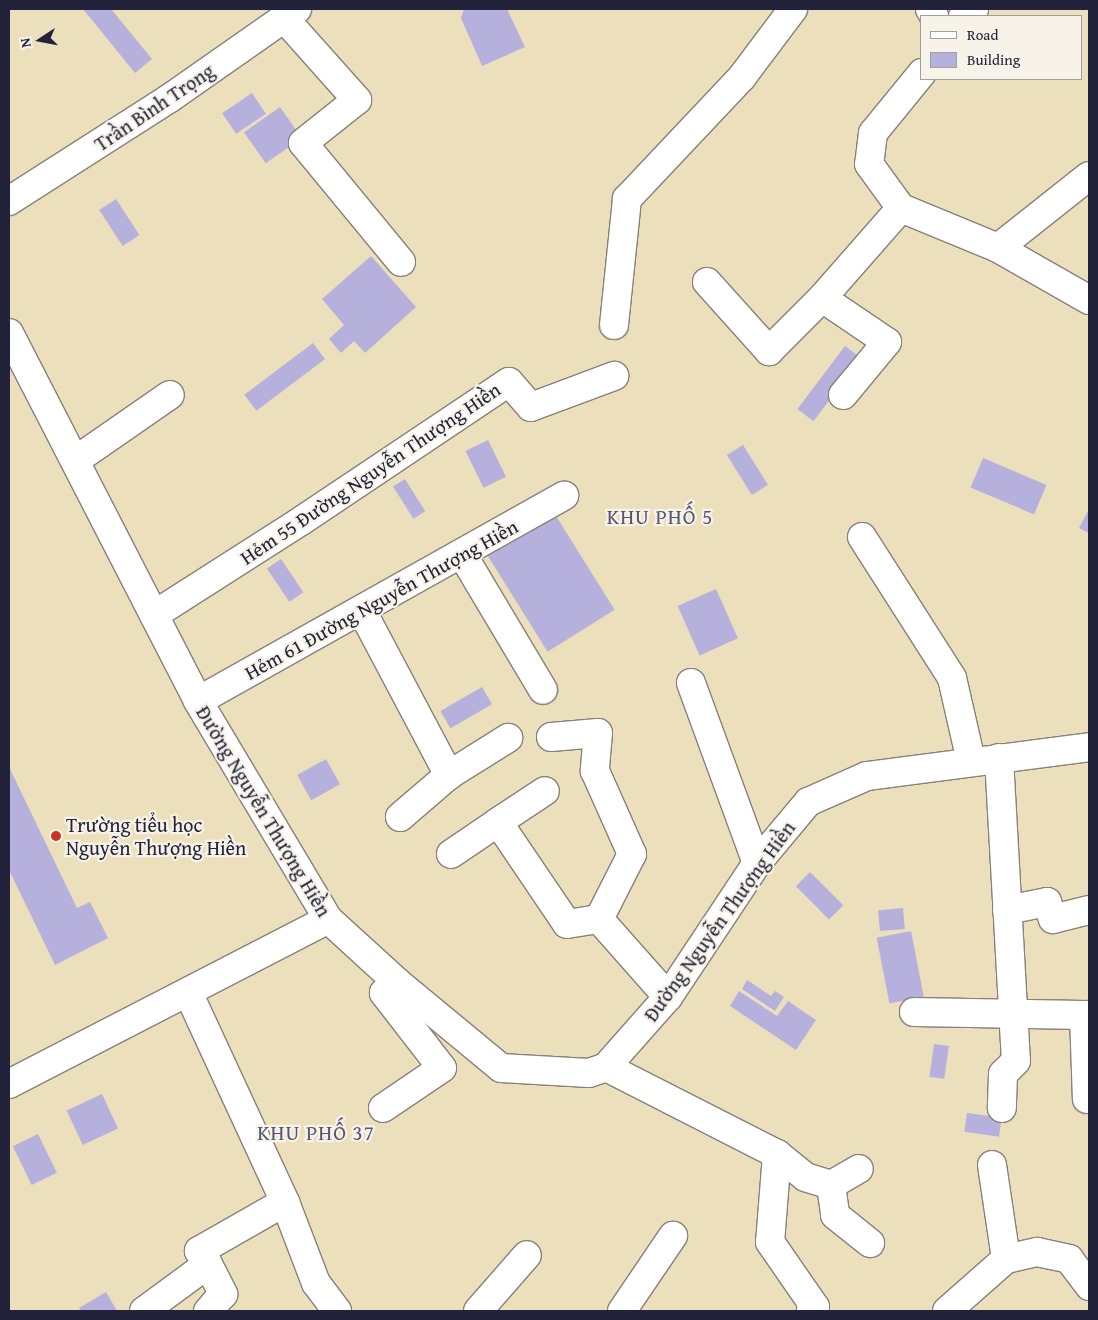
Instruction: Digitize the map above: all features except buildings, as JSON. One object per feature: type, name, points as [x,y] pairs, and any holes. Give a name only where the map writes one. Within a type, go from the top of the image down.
[{"type":"street","points":[[614,325],[627,200],[742,77],[793,9]]},
{"type":"street","points":[[291,13],[357,100],[304,143],[401,262]]},
{"type":"street","name":"Trần Bình Trọng","points":[[9,202],[170,98],[291,13]]},
{"type":"street","points":[[920,74],[873,133],[869,164],[901,208],[998,248],[1089,300]]},
{"type":"street","points":[[998,248],[1089,176]]},
{"type":"street","points":[[707,282],[769,351],[822,298],[901,208]]},
{"type":"street","points":[[822,298],[887,342],[843,395]]},
{"type":"street","name":"Đường Nguyễn Thượng Hiền","points":[[9,333],[76,460],[198,701],[328,919],[397,982],[501,1068],[589,1073],[606,1066],[668,998],[757,863],[808,802],[867,776],[1089,747]]},
{"type":"street","name":"Hẻm 55 Đường Nguyễn Thượng Hiền","points":[[154,615],[301,521],[509,382],[531,407],[614,376]]},
{"type":"street","points":[[76,460],[170,395]]},
{"type":"street","name":"Hẻm 61 Đường Nguyễn Thượng Hiền","points":[[198,701],[362,611],[564,496]]},
{"type":"street","points":[[862,538],[952,678],[971,761]]},
{"type":"street","points":[[462,554],[543,690]]},
{"type":"street","points":[[362,611],[449,775]]},
{"type":"street","points":[[691,683],[757,863]]},
{"type":"street","points":[[551,737],[598,733],[595,770],[632,854],[599,919]]},
{"type":"street","points":[[400,818],[449,775],[508,738]]},
{"type":"street","points":[[999,758],[1016,1061],[1003,1074],[1002,1108]]},
{"type":"street","points":[[451,854],[545,791]]},
{"type":"street","points":[[498,822],[567,924],[599,919]]},
{"type":"street","points":[[1007,910],[1047,902],[1053,920],[1089,910]]},
{"type":"street","points":[[9,1084],[328,919]]},
{"type":"street","points":[[599,919],[668,998]]},
{"type":"street","points":[[383,1108],[442,1068],[384,993],[397,982]]},
{"type":"street","points":[[188,992],[285,1202],[316,1283],[337,1311]]},
{"type":"street","points":[[914,1012],[1084,1015],[1087,1098]]},
{"type":"street","points":[[606,1066],[777,1154],[805,1177],[831,1185],[859,1170]]},
{"type":"street","points":[[777,1154],[770,1242],[816,1310]]},
{"type":"street","points":[[992,1165],[1006,1259]]},
{"type":"street","points":[[831,1185],[835,1215],[870,1243]]},
{"type":"street","points":[[208,1311],[223,1294],[208,1264],[198,1251],[285,1202]]},
{"type":"street","points":[[622,1311],[673,1236]]},
{"type":"street","points":[[947,1311],[1006,1259],[1037,1252],[1069,1259],[1089,1286]]},
{"type":"street","points":[[478,1311],[527,1255]]},
{"type":"street","points":[[144,1311],[208,1264]]},
{"type":"place","name":"Trường tiểu học Nguyễn Thượng Hiền","points":[[56,836]]},
{"type":"district","name":"KHU PHỐ 5","points":[[660,517]]},
{"type":"district","name":"KHU PHỐ 37","points":[[316,1133]]}]
